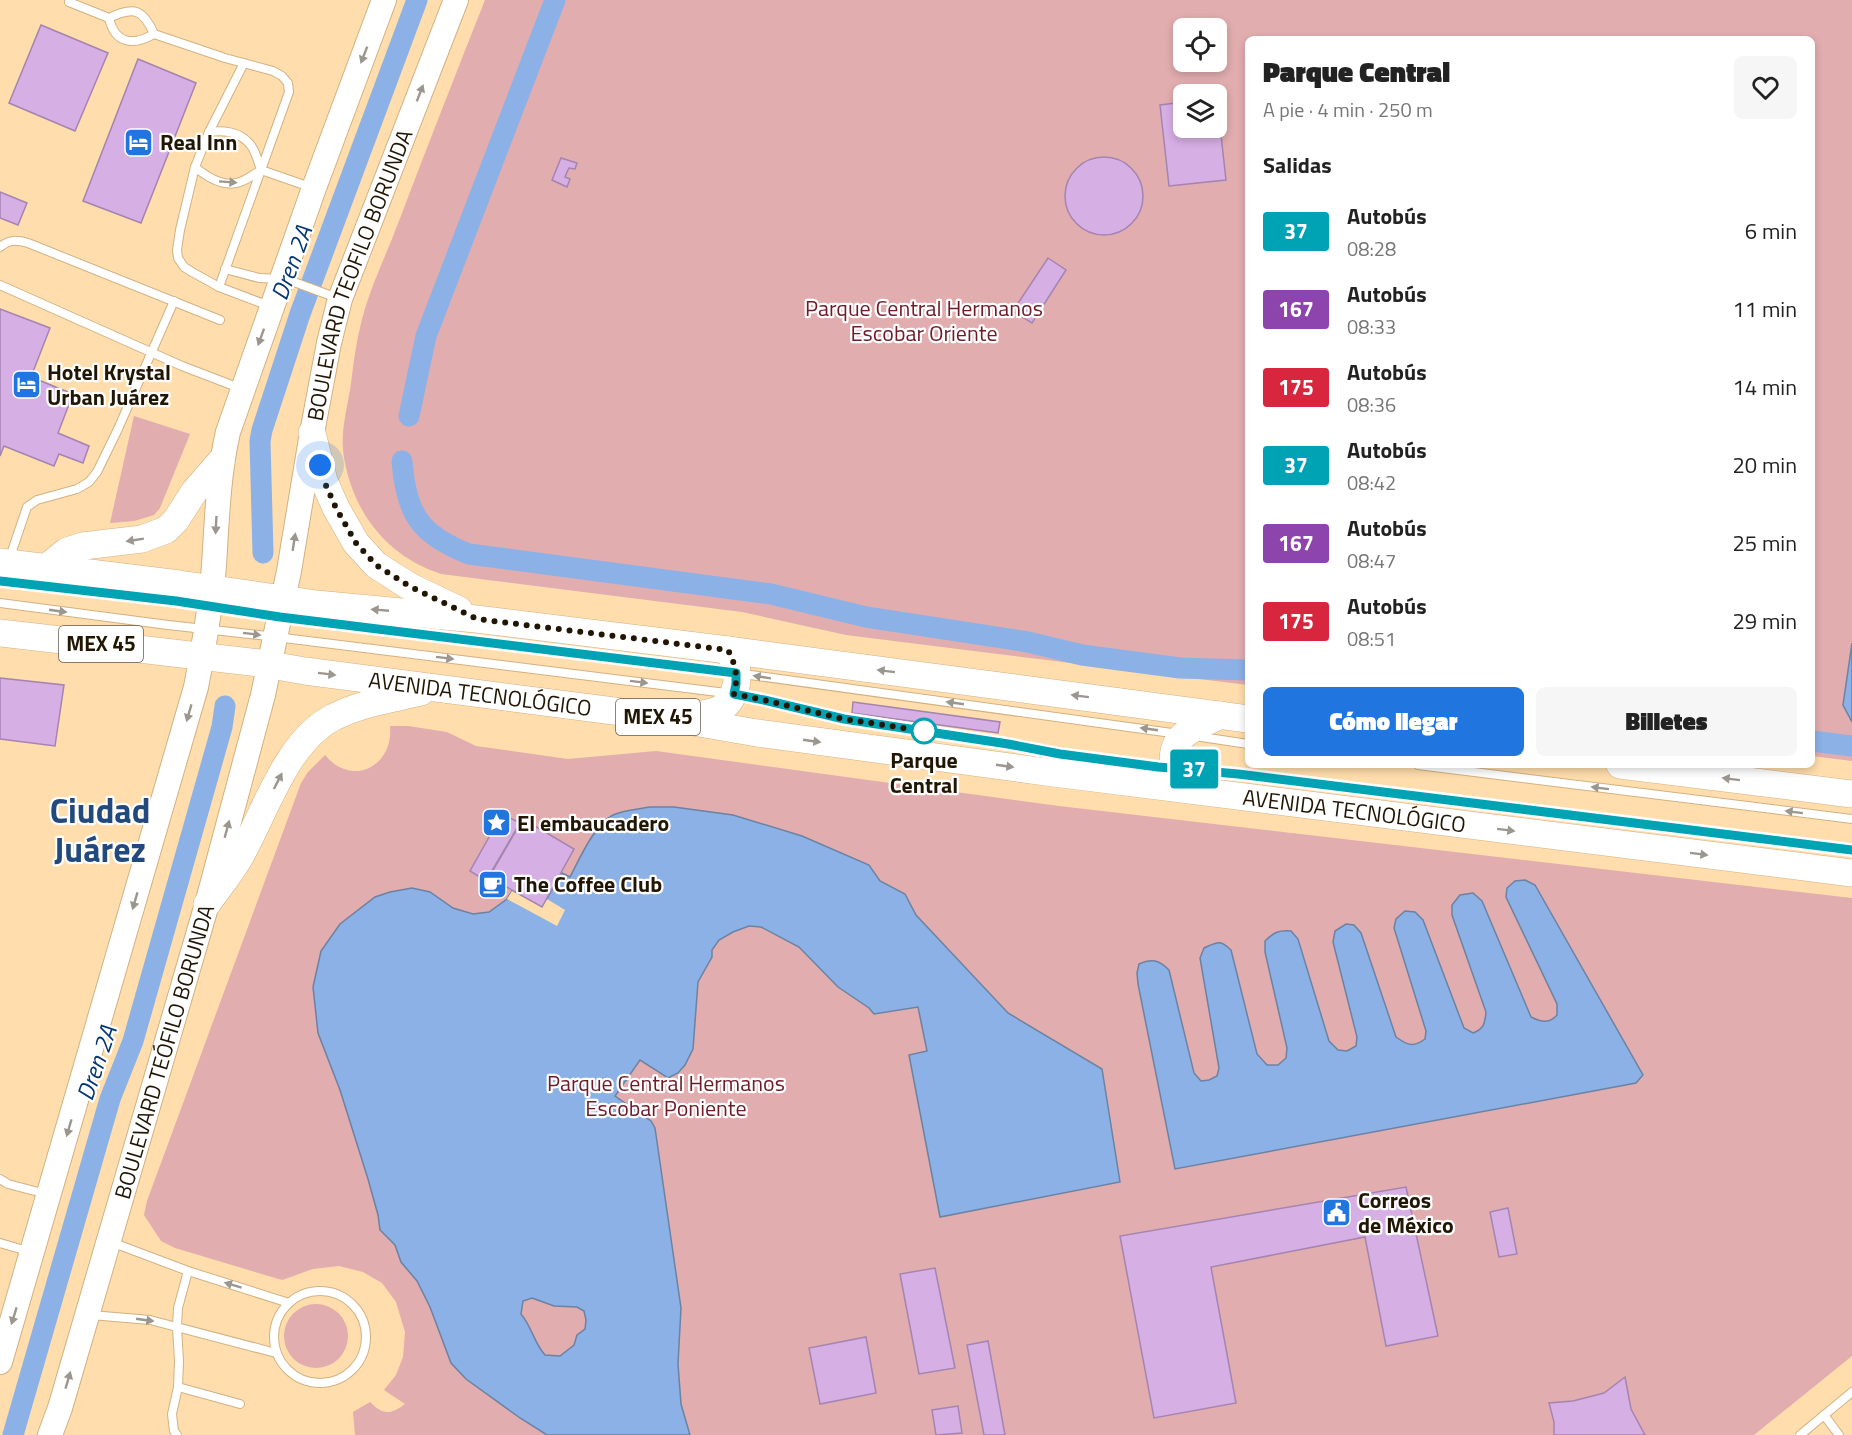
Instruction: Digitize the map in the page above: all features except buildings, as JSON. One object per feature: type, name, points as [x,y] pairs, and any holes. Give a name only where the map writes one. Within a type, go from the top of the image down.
[{"type":"main road","points":[[0,1362],[193,699],[208,657],[216,604],[221,461],[228,432],[272,307],[288,281],[314,188],[384,0]]},
{"type":"main road","name":"BOULEVARD TEOFILO BORUNDA","points":[[264,664],[278,613],[312,434],[329,343],[333,296],[456,0]]},
{"type":"main road","points":[[312,434],[324,481],[356,543],[376,565],[409,586],[477,619]]},
{"type":"main road","points":[[47,567],[67,551],[83,546],[142,539],[166,530],[221,461]]},
{"type":"main road","points":[[3,569],[47,567],[216,604],[278,613],[477,619],[733,672],[1245,719]]},
{"type":"main road","name":"AVENIDA TECNOLÓGICO","points":[[0,633],[264,664],[676,719],[757,733],[1175,778],[1852,873]]},
{"type":"main road","name":"BOULEVARD TEÓFILO BORUNDA","points":[[50,1435],[60,1408],[207,904],[262,701],[264,664]]},
{"type":"main road","points":[[676,719],[717,711],[727,704],[733,672]]},
{"type":"main road","points":[[207,904],[240,857],[295,752],[312,733],[332,717],[346,712],[439,688]]},
{"type":"main road","points":[[1175,778],[1172,751],[1179,739],[1194,728],[1221,715]]},
{"type":"main road","points":[[1644,768],[1852,794]]},
{"type":"lane","points":[[69,2],[109,18],[128,11],[142,14],[154,34],[225,58],[273,71],[288,83],[289,92],[219,287]]},
{"type":"lane","points":[[109,18],[112,29],[124,40],[133,42],[154,34]]},
{"type":"lane","points":[[244,63],[209,132],[195,168],[177,250],[178,258],[184,267],[192,272],[219,287],[272,307]]},
{"type":"lane","points":[[209,132],[233,133],[243,139],[252,146],[261,170]]},
{"type":"lane","points":[[195,168],[206,177],[226,183],[239,183],[261,170],[314,188]]},
{"type":"lane","points":[[0,247],[8,241],[17,240],[28,243],[220,320]]},
{"type":"lane","points":[[225,269],[259,278],[288,281],[333,296]]},
{"type":"lane","points":[[0,285],[152,353],[242,389]]},
{"type":"lane","points":[[174,301],[97,472],[77,489],[37,500],[27,507],[3,569],[176,601],[216,604],[733,672],[1245,744]]},
{"type":"lane","points":[[0,603],[168,625],[216,604]]},
{"type":"lane","points":[[278,613],[733,672],[764,700],[844,719],[1060,754],[1158,767],[1175,778],[1852,850]]},
{"type":"lane","points":[[1442,768],[1852,819]]},
{"type":"lane","points":[[0,1179],[8,1184],[49,1195]]},
{"type":"lane","points":[[109,1241],[188,1271],[289,1302]]},
{"type":"lane","points":[[0,1243],[33,1253]]},
{"type":"lane","points":[[177,1435],[174,1431],[172,1414],[178,1387],[180,1361],[178,1308],[188,1271]]},
{"type":"lane","points":[[315,1291],[329,1292],[343,1297],[354,1306],[362,1318],[366,1334],[365,1347],[360,1361],[350,1372],[337,1380],[323,1384],[308,1382],[294,1376],[283,1366],[276,1353],[275,1326],[280,1313],[289,1302],[315,1291]]},
{"type":"lane","points":[[87,1314],[150,1320],[276,1353]]},
{"type":"lane","points":[[178,1387],[240,1404]]},
{"type":"lane","points":[[1800,1435],[1852,1392]]},
{"type":"lane","points":[[1824,1415],[1839,1435]]},
{"type":"green space","name":"Parque Central Hermanos Escobar Oriente","points":[[485,0],[1852,0],[1852,761],[1815,756],[1815,36],[1245,36],[1245,685],[846,635],[742,612],[441,574],[422,566],[389,544],[365,515],[349,478],[344,458],[343,432],[355,351],[372,287]]},
{"type":"green space","points":[[134,416],[190,434],[160,508],[154,515],[134,521],[110,523]]},
{"type":"green space","name":"Parque Central Hermanos Escobar Poniente","points":[[390,726],[408,726],[447,732],[476,746],[568,759],[656,751],[1059,806],[1852,898],[1852,1356],[1754,1435],[355,1435],[353,1412],[370,1402],[387,1412],[405,1404],[384,1390],[396,1375],[403,1357],[405,1332],[396,1302],[382,1283],[363,1272],[339,1266],[313,1269],[282,1280],[175,1248],[161,1241],[144,1215],[147,1201],[301,783],[308,772],[325,755],[336,765],[347,770],[358,771],[369,768],[385,752]]},
{"type":"green space","points":[[310,1304],[322,1304],[339,1313],[346,1324],[348,1336],[346,1348],[339,1359],[322,1368],[310,1368],[298,1363],[289,1354],[284,1342],[284,1330],[289,1318],[298,1309]]},
{"type":"water","points":[[1852,643],[1852,722],[1843,705]]},
{"type":"water","points":[[650,807],[674,807],[733,815],[802,836],[869,865],[880,881],[905,894],[916,915],[1008,1013],[1102,1069],[1120,1182],[940,1217],[909,1055],[927,1051],[918,1007],[874,1014],[869,1008],[838,987],[799,947],[761,927],[749,926],[733,932],[719,940],[712,950],[712,957],[698,982],[693,1049],[685,1065],[678,1073],[668,1078],[640,1060],[615,1096],[651,1121],[655,1128],[681,1308],[678,1364],[681,1404],[690,1435],[547,1435],[466,1379],[451,1363],[430,1307],[417,1281],[401,1262],[395,1245],[380,1230],[368,1179],[340,1090],[318,1033],[313,987],[321,951],[340,924],[375,897],[412,888],[430,892],[453,908],[473,914],[489,912],[507,899],[512,891],[542,907],[562,873],[570,877],[588,843],[606,820],[617,813]],"holes":[[[532,1298],[554,1306],[577,1307],[584,1311],[586,1320],[585,1329],[577,1335],[574,1345],[560,1356],[545,1355],[521,1314],[523,1301]]]},
{"type":"water","points":[[1525,880],[1535,885],[1643,1075],[1636,1083],[1175,1169],[1138,984],[1139,964],[1155,961],[1169,970],[1194,1073],[1201,1081],[1209,1080],[1217,1076],[1219,1068],[1200,958],[1204,948],[1218,943],[1224,944],[1231,950],[1257,1054],[1267,1065],[1278,1065],[1286,1058],[1287,1048],[1265,952],[1265,941],[1277,932],[1283,931],[1291,931],[1298,939],[1329,1041],[1338,1050],[1347,1051],[1356,1046],[1357,1037],[1333,942],[1335,931],[1346,924],[1354,925],[1361,933],[1396,1037],[1407,1044],[1413,1044],[1425,1039],[1426,1031],[1394,928],[1396,919],[1405,911],[1415,912],[1423,920],[1464,1028],[1473,1033],[1480,1030],[1486,1012],[1452,915],[1452,905],[1460,895],[1473,893],[1482,901],[1531,1017],[1548,1021],[1557,1015],[1557,1004],[1506,897],[1507,888],[1515,881]]},
{"type":"pier","points":[[512,891],[542,907],[547,899],[565,910],[557,926],[507,899]]},
{"type":"waterway","name":"Dren 2A","points":[[263,553],[260,441],[262,430],[300,314],[417,0]]},
{"type":"waterway","points":[[409,416],[426,336],[555,0]]},
{"type":"waterway","points":[[402,461],[407,495],[419,520],[438,539],[469,554],[771,594],[866,617],[1028,642],[1082,655],[1180,668],[1245,670]]},
{"type":"waterway","name":"Dren 2A","points":[[13,1435],[110,1099],[133,1041],[222,727],[225,706]]},
{"type":"waterway","points":[[1815,741],[1852,746]]},
{"type":"bus line","name":"37","points":[[0,581],[176,601],[280,617],[736,673],[734,694],[844,719],[1060,754],[1852,850]]},
{"type":"place","name":"Real Inn","points":[[139,142]]},
{"type":"place","name":"Hotel Krystal Urban Juárez","points":[[26,385]]},
{"type":"place","name":"Parque Central","points":[[924,731]]},
{"type":"place","name":"El embaucadero","points":[[496,823]]},
{"type":"place","name":"The Coffee Club","points":[[493,884]]},
{"type":"place","name":"Correos de México","points":[[1337,1213]]},
{"type":"district","name":"Ciudad Juárez","points":[[100,830]]},
{"type":"route","points":[[320,465],[324,481],[336,508],[356,543],[376,565],[409,586],[477,619],[728,650],[735,663],[734,694],[844,719],[924,731]]}]
